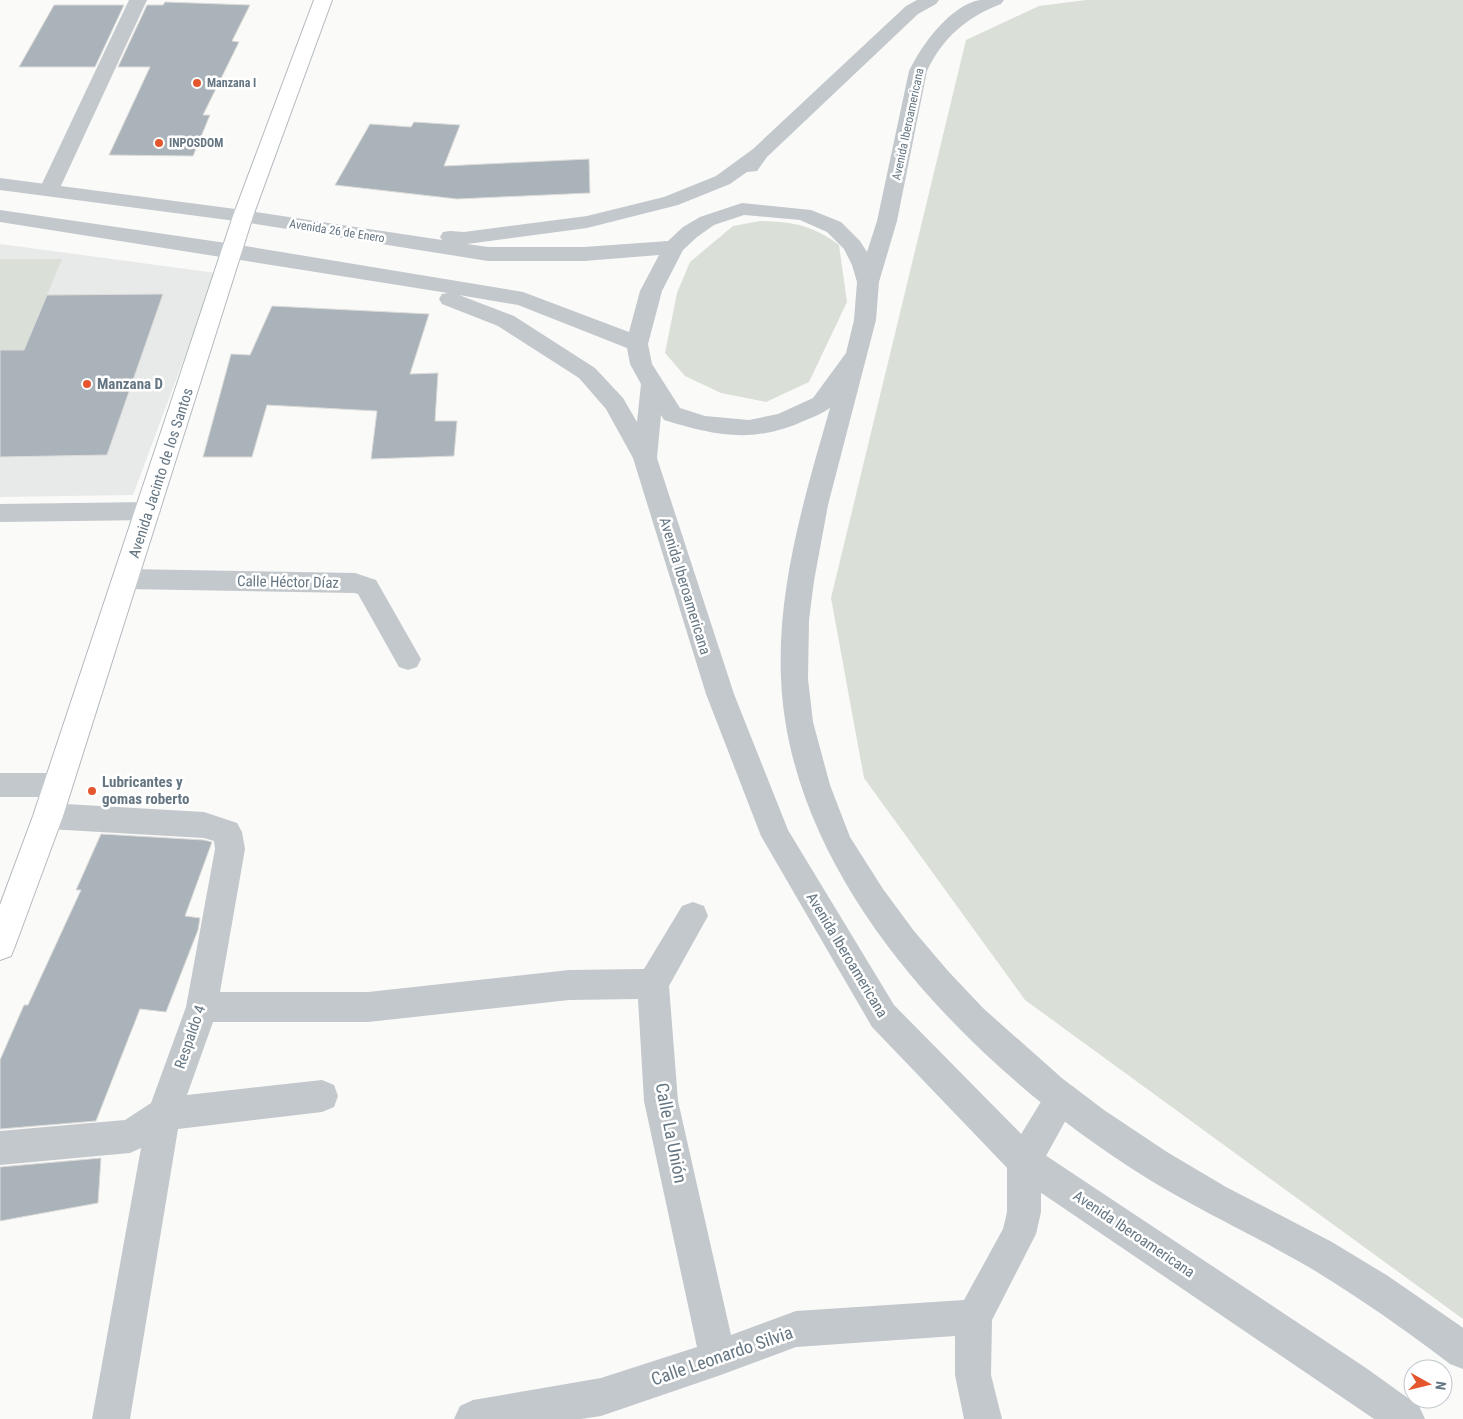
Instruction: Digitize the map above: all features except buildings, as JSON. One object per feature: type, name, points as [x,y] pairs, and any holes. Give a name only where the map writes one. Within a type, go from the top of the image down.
[{"type":"main road","name":"Avenida Jacinto de los Santos","points":[[0,946],[48,816],[243,216],[323,0]]},
{"type":"street","points":[[49,190],[138,0]]},
{"type":"street","points":[[707,221],[760,154],[912,10],[930,0]]},
{"type":"street","name":"Avenida Iberoamericana","points":[[868,282],[887,221],[918,71],[925,54],[938,37],[959,18],[996,0]]},
{"type":"street","points":[[337,231],[464,238],[587,222],[671,201],[722,180],[760,154]]},
{"type":"street","name":"Avenida 26 de Enero","points":[[0,184],[243,216],[488,254],[584,254],[674,247]]},
{"type":"street","points":[[857,354],[821,404],[783,421],[749,428],[704,424],[672,414],[641,364],[636,344],[651,291],[674,247],[690,232],[707,221],[742,209],[804,214],[834,227],[853,246],[863,265],[868,282],[866,320],[857,354],[833,440],[805,554],[796,611],[794,662],[798,709],[814,784],[843,853],[876,904],[914,954],[968,1014],[1017,1062],[1133,1150],[1213,1198],[1318,1253],[1408,1309],[1463,1351]]},
{"type":"street","points":[[0,216],[233,250],[344,271],[433,283],[523,299],[636,344]]},
{"type":"street","points":[[344,271],[464,303],[506,320],[587,373],[615,404],[645,458]]},
{"type":"street","name":"Avenida Iberoamericana","points":[[652,384],[645,458],[720,694],[776,836],[883,1016],[1024,1161],[1406,1419]]},
{"type":"street","points":[[0,513],[149,510]]},
{"type":"street","name":"Calle Héctor Díaz","points":[[126,579],[355,584],[366,587],[408,659]]},
{"type":"street","points":[[0,785],[58,785]]},
{"type":"street","name":"Respaldo 4","points":[[48,816],[204,825],[227,832],[230,849],[202,1007],[164,1114],[111,1419]]},
{"type":"street","points":[[202,1007],[368,1007],[569,985],[653,984],[693,916]]},
{"type":"street","name":"Calle La Unión","points":[[653,984],[661,1101],[718,1358]]},
{"type":"street","points":[[0,1148],[130,1136],[164,1114],[322,1096]]},
{"type":"street","points":[[983,1419],[973,1375],[974,1317],[1019,1234],[1024,1212],[1024,1161],[1062,1098]]},
{"type":"street","name":"Calle Leonardo Silvia","points":[[473,1419],[601,1397],[718,1358],[796,1329],[974,1317]]},
{"type":"shaded area","points":[[1086,0],[1463,0],[1463,1319],[1025,1000],[864,778],[831,598],[966,40],[1039,6]]},
{"type":"shaded area","points":[[760,221],[782,222],[802,226],[820,233],[839,245],[847,302],[809,382],[766,402],[721,393],[685,376],[665,353],[677,293],[690,262],[733,226]]},
{"type":"shaded area","name":"Manzana D","points":[[0,244],[216,273],[133,495],[0,497]]},
{"type":"shaded area","points":[[0,259],[62,259],[24,350],[0,350]]},
{"type":"place","name":"Manzana I","points":[[197,83]]},
{"type":"place","name":"INPOSDOM","points":[[159,143]]},
{"type":"place","name":"Manzana D","points":[[87,384]]},
{"type":"place","name":"Lubricantes y gomas roberto","points":[[92,791]]}]
